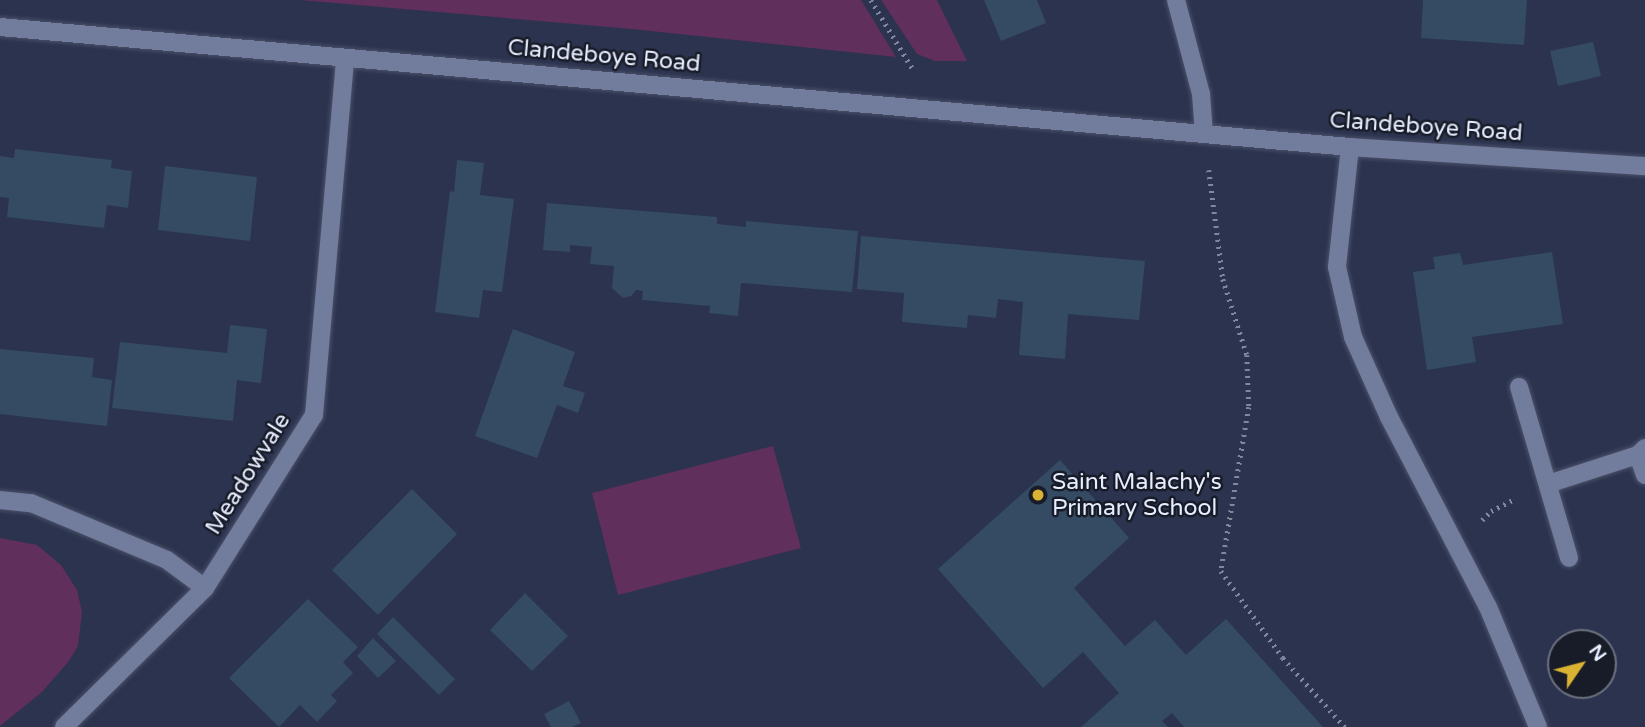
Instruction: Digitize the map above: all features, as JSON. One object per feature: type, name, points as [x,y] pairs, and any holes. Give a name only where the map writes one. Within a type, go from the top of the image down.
[{"type":"street","points":[[1176,0],[1201,94],[1204,134]]},
{"type":"street","name":"Clandeboye Road","points":[[0,27],[1350,147],[1645,166]]},
{"type":"street","name":"Meadowvale","points":[[64,727],[205,588],[314,415],[345,58]]},
{"type":"street","points":[[1350,147],[1337,267],[1353,337],[1389,417],[1488,607],[1538,727]]},
{"type":"street","points":[[1519,387],[1569,558]]},
{"type":"street","points":[[1548,484],[1642,451],[1645,475]]},
{"type":"street","points":[[0,500],[31,503],[167,560],[205,588]]},
{"type":"path","points":[[871,0],[909,62],[933,111]]},
{"type":"path","points":[[1204,134],[1223,279],[1247,355],[1250,407],[1221,571],[1283,658],[1345,727]]},
{"type":"path","points":[[1456,545],[1491,511],[1548,484]]},
{"type":"shaded area","points":[[300,0],[861,0],[896,57],[632,29]]},
{"type":"shaded area","points":[[881,0],[937,0],[967,61],[935,61],[917,54]]},
{"type":"shaded area","points":[[773,446],[801,548],[618,595],[592,493]]},
{"type":"shaded area","points":[[0,538],[37,545],[61,565],[77,590],[82,612],[78,646],[69,661],[42,692],[0,726]]},
{"type":"building","points":[[984,0],[1037,0],[1046,23],[1001,41]]},
{"type":"building","points":[[1423,0],[1527,0],[1524,45],[1421,38]]},
{"type":"building","points":[[1593,42],[1601,76],[1558,86],[1550,51]]},
{"type":"building","points":[[15,149],[112,160],[111,168],[132,171],[128,208],[107,205],[104,228],[7,217],[9,198],[0,197],[0,156],[14,158]]},
{"type":"building","points":[[457,160],[484,163],[480,195],[514,199],[502,292],[483,290],[479,318],[435,312],[450,191],[454,192]]},
{"type":"building","points":[[165,166],[257,177],[250,241],[158,230]]},
{"type":"building","points":[[547,203],[717,217],[717,224],[746,227],[746,221],[858,231],[852,292],[741,283],[738,316],[709,313],[710,306],[642,300],[643,291],[636,290],[631,296],[623,298],[612,288],[614,266],[590,264],[592,247],[570,245],[570,252],[543,250]]},
{"type":"building","points":[[861,236],[1145,261],[1139,320],[1068,314],[1065,359],[1019,355],[1023,302],[998,299],[996,318],[968,315],[967,328],[902,322],[904,293],[857,289]]},
{"type":"building","points":[[1552,252],[1563,324],[1472,337],[1476,362],[1427,370],[1413,272],[1435,269],[1433,257],[1460,253],[1463,265]]},
{"type":"building","points":[[230,325],[267,329],[261,383],[237,380],[233,421],[112,408],[120,342],[227,353]]},
{"type":"building","points":[[513,329],[575,352],[563,386],[585,393],[578,413],[557,405],[537,458],[475,436]]},
{"type":"building","points":[[0,349],[94,358],[92,377],[112,380],[107,426],[0,414]]},
{"type":"building","points":[[1060,460],[1129,538],[1074,588],[1125,646],[1155,620],[1186,655],[1226,619],[1323,727],[1184,727],[1172,713],[1162,721],[1168,727],[1081,727],[1119,693],[1083,652],[1043,688],[938,569]]},
{"type":"building","points":[[412,489],[457,534],[378,615],[332,570]]},
{"type":"building","points":[[525,593],[568,636],[532,671],[490,630]]},
{"type":"building","points":[[308,599],[358,647],[343,662],[353,673],[331,695],[337,701],[317,722],[300,705],[279,727],[229,678]]},
{"type":"building","points":[[393,617],[455,679],[439,695],[377,634]]},
{"type":"building","points":[[373,638],[396,661],[378,678],[357,656]]},
{"type":"building","points":[[569,701],[581,723],[572,727],[551,727],[544,714]]},
{"type":"place","name":"Saint Malachy's Primary School","points":[[1038,495]]}]
